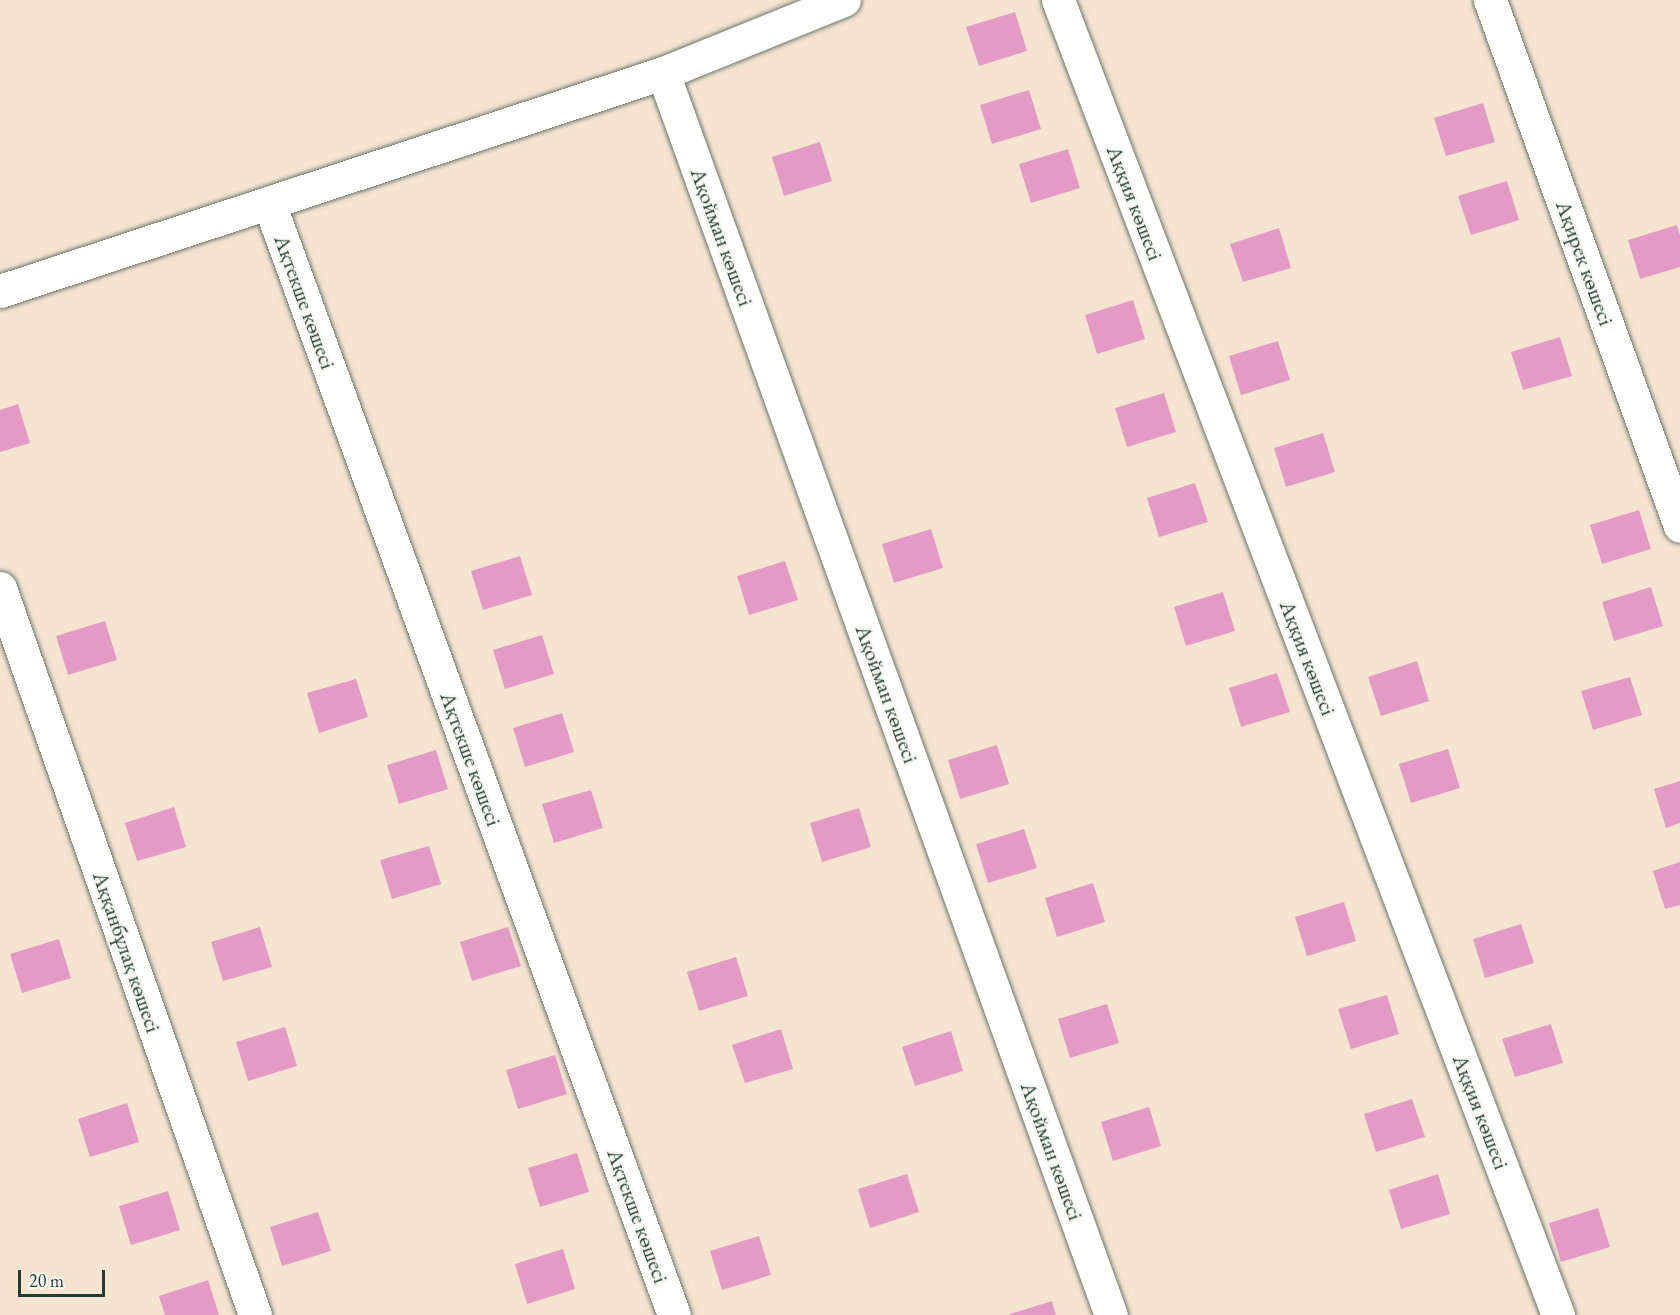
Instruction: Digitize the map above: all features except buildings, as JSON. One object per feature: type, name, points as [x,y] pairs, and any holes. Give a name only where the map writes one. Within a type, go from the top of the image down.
[{"type":"street","points":[[0,291],[663,73],[844,0]]},
{"type":"street","name":"Аққия көшесі","points":[[1058,0],[1558,1315]]},
{"type":"street","name":"Ақирек көшесі","points":[[1490,0],[1680,526]]},
{"type":"street","name":"Ақойман көшесі","points":[[663,73],[1111,1315]]},
{"type":"street","name":"Ақтекше көшесі","points":[[269,203],[674,1315]]},
{"type":"street","name":"Аққанбұлақ көшесі","points":[[0,588],[255,1315]]}]
